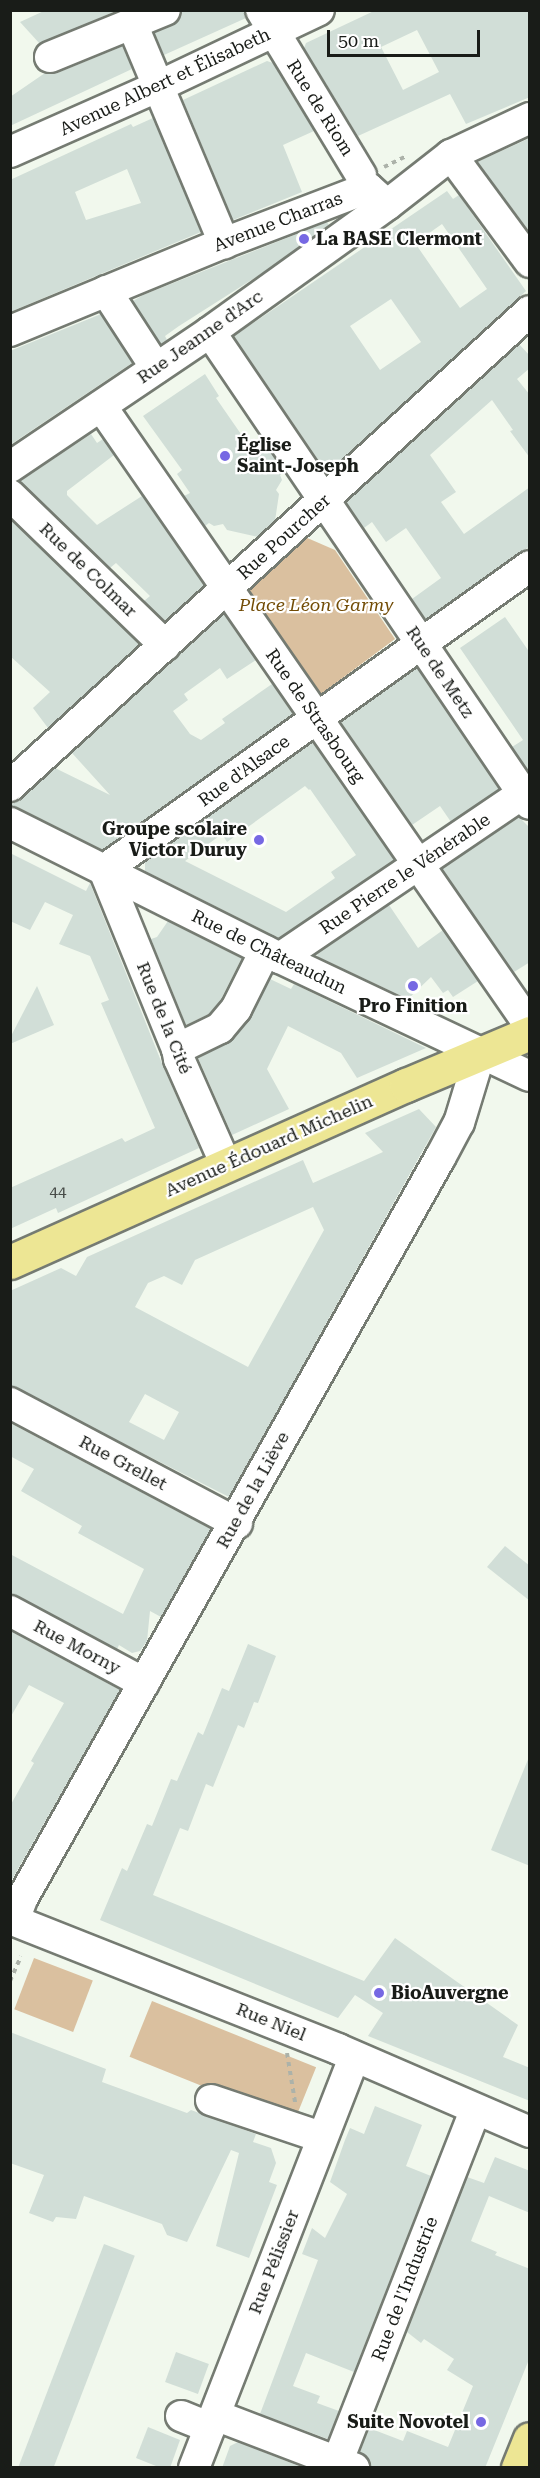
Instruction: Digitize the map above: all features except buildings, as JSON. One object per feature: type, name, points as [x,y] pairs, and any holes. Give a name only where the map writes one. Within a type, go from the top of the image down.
[{"type":"main road","name":"Avenue Édouard Michelin","points":[[10,1262],[530,1033]]},
{"type":"main road","points":[[518,2468],[530,2439]]},
{"type":"street","points":[[50,57],[165,10]]},
{"type":"street","name":"Avenue Albert et Élisabeth","points":[[10,152],[159,86],[267,21],[319,10]]},
{"type":"street","name":"Rue de Riom","points":[[267,21],[361,175]]},
{"type":"street","points":[[132,24],[224,243]]},
{"type":"street","points":[[387,205],[451,155],[530,118]]},
{"type":"street","points":[[451,155],[530,262]]},
{"type":"street","name":"Avenue Charras","points":[[10,331],[224,243],[368,188],[387,205]]},
{"type":"street","name":"Rue Jeanne d'Arc","points":[[10,466],[210,332],[387,205]]},
{"type":"street","points":[[106,291],[156,368]]},
{"type":"street","name":"Rue Pourcher","points":[[10,786],[530,311]]},
{"type":"street","name":"Rue de Metz","points":[[210,332],[527,796]]},
{"type":"street","name":"Rue de Strasbourg","points":[[101,406],[530,1026]]},
{"type":"street","name":"Rue de Colmar","points":[[10,495],[165,645]]},
{"type":"street","name":"Rue d'Alsace","points":[[104,870],[530,566]]},
{"type":"street","name":"Rue Pierre le Vénérable","points":[[272,954],[527,796]]},
{"type":"street","name":"Rue de Châteaudun","points":[[10,823],[272,954],[530,1076]]},
{"type":"street","name":"Rue de la Cité","points":[[104,870],[177,1049],[179,1059],[226,1165]]},
{"type":"street","points":[[177,1049],[220,1028],[236,1009],[272,954]]},
{"type":"street","name":"Rue de la Liève","points":[[12,1919],[144,1683],[237,1523],[459,1123],[480,1054]]},
{"type":"street","name":"Rue Grellet","points":[[10,1402],[237,1523]]},
{"type":"street","name":"Rue Morny","points":[[10,1611],[144,1683]]},
{"type":"street","name":"Rue Niel","points":[[12,1919],[428,2085],[475,2110],[530,2132]]},
{"type":"street","name":"Rue Pélissier","points":[[194,2468],[213,2422],[310,2133],[354,2057]]},
{"type":"street","points":[[211,2100],[310,2133]]},
{"type":"street","name":"Rue de l'Industrie","points":[[342,2465],[475,2110]]},
{"type":"street","points":[[181,2416],[213,2422],[342,2465]]},
{"type":"path","points":[[10,1981],[21,1956]]},
{"type":"path","points":[[282,2026],[310,2133]]},
{"type":"green space","name":"Place Léon Garmy","points":[[305,537],[335,550],[395,639],[321,694],[248,588]]},
{"type":"green space","points":[[34,1958],[93,1981],[73,2032],[14,2009]]},
{"type":"green space","points":[[152,2001],[316,2067],[294,2123],[130,2057]]},
{"type":"place","name":"La BASE Clermont","points":[[304,239]]},
{"type":"place","name":"Église Saint-Joseph","points":[[225,456]]},
{"type":"place","name":"Groupe scolaire Victor Duruy","points":[[259,840]]},
{"type":"place","name":"Pro Finition","points":[[413,986]]},
{"type":"place","name":"BioAuvergne","points":[[379,1993]]},
{"type":"place","name":"Suite Novotel","points":[[481,2422]]}]
